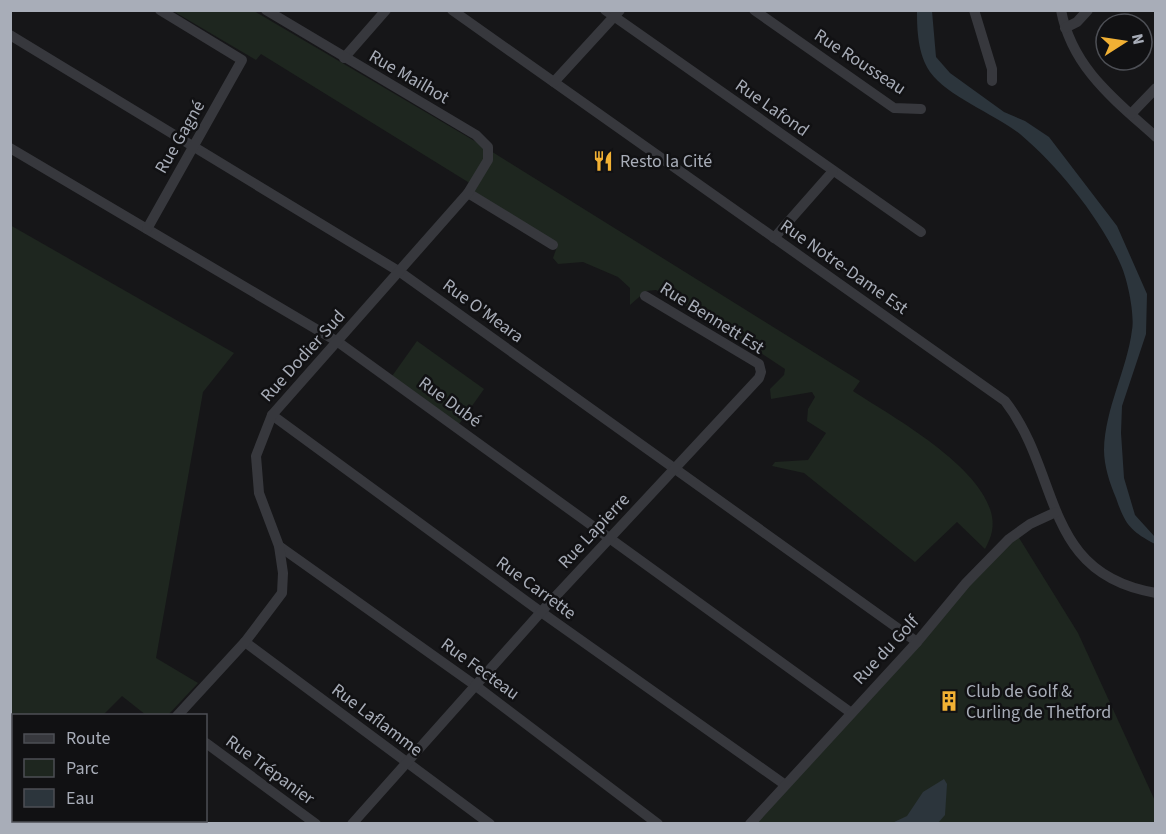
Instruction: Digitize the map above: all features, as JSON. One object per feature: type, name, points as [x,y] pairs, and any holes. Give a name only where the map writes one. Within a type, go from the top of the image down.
[{"type":"street","name":"Rue Gagné","points":[[147,229],[242,60],[160,10]]},
{"type":"street","name":"Rue Mailhot","points":[[266,10],[484,142],[488,147],[488,160],[468,193]]},
{"type":"street","points":[[344,58],[386,10]]},
{"type":"street","name":"Rue Notre-Dame Est","points":[[452,10],[1005,401],[1026,437],[1056,512],[1075,548],[1092,568],[1126,586],[1155,593]]},
{"type":"street","name":"Rue Rousseau","points":[[754,10],[894,108],[910,111],[921,109]]},
{"type":"street","points":[[974,10],[992,69],[992,81]]},
{"type":"street","points":[[1061,10],[1065,28],[1084,69],[1155,137]]},
{"type":"street","points":[[1065,28],[1088,10]]},
{"type":"street","points":[[554,82],[613,13]]},
{"type":"street","name":"Rue Lafond","points":[[613,13],[921,232]]},
{"type":"street","name":"Rue O'Meara","points":[[10,35],[400,272],[916,642]]},
{"type":"street","points":[[1131,114],[1155,88]]},
{"type":"street","name":"Rue Dubé","points":[[10,148],[338,342],[850,712]]},
{"type":"street","points":[[774,238],[833,171]]},
{"type":"street","points":[[468,193],[553,245]]},
{"type":"street","name":"Rue Dodier Sud","points":[[179,714],[245,642],[282,593],[283,573],[279,546],[259,493],[256,456],[272,415],[468,193]]},
{"type":"street","name":"Rue Bennett Est","points":[[645,296],[759,364],[761,368]]},
{"type":"street","name":"Rue Lapierre","points":[[352,824],[541,612],[759,378],[761,368]]},
{"type":"street","name":"Rue Carrette","points":[[272,415],[541,612],[784,784]]},
{"type":"street","name":"Rue du Golf","points":[[750,824],[784,784],[916,642],[966,583],[1016,532],[1056,512]]},
{"type":"street","name":"Rue Fecteau","points":[[279,546],[476,686],[658,824]]},
{"type":"street","name":"Rue Laflamme","points":[[245,642],[487,823]]},
{"type":"street","name":"Rue Trépanier","points":[[207,744],[316,824]]},
{"type":"green space","points":[[173,11],[254,11],[478,143],[860,381],[853,391],[941,450],[963,469],[980,490],[990,510],[992,531],[985,549],[957,522],[915,562],[804,473],[772,466],[775,462],[808,460],[826,433],[807,421],[808,409],[815,397],[812,392],[771,399],[770,389],[784,375],[785,369],[705,316],[656,290],[646,291],[630,305],[630,288],[618,277],[583,262],[558,264],[553,258],[558,244],[473,193],[476,187],[261,54],[256,60]]},
{"type":"green space","points":[[10,225],[234,353],[203,392],[156,658],[198,683],[169,714],[145,714],[122,696],[104,714],[12,714],[12,780],[10,779]]},
{"type":"green space","points":[[417,341],[484,389],[457,427],[390,379]]},
{"type":"green space","points":[[1016,533],[1078,633],[1156,803],[1155,823],[750,824]]},
{"type":"water","points":[[917,11],[932,11],[936,57],[950,73],[1004,112],[1025,121],[1049,137],[1117,226],[1147,294],[1146,334],[1122,406],[1124,478],[1135,515],[1155,537],[1155,544],[1134,531],[1126,521],[1119,507],[1105,462],[1105,434],[1108,419],[1126,360],[1133,323],[1130,296],[1120,263],[1090,211],[1049,161],[1020,134],[948,89],[930,72],[921,50]]},
{"type":"water","points":[[944,779],[947,784],[945,815],[938,823],[892,823],[907,816],[923,792]]},
{"type":"place","name":"Resto la Cité","points":[[603,161]]},
{"type":"place","name":"Club de Golf & Curling de Thetford","points":[[949,701]]}]
